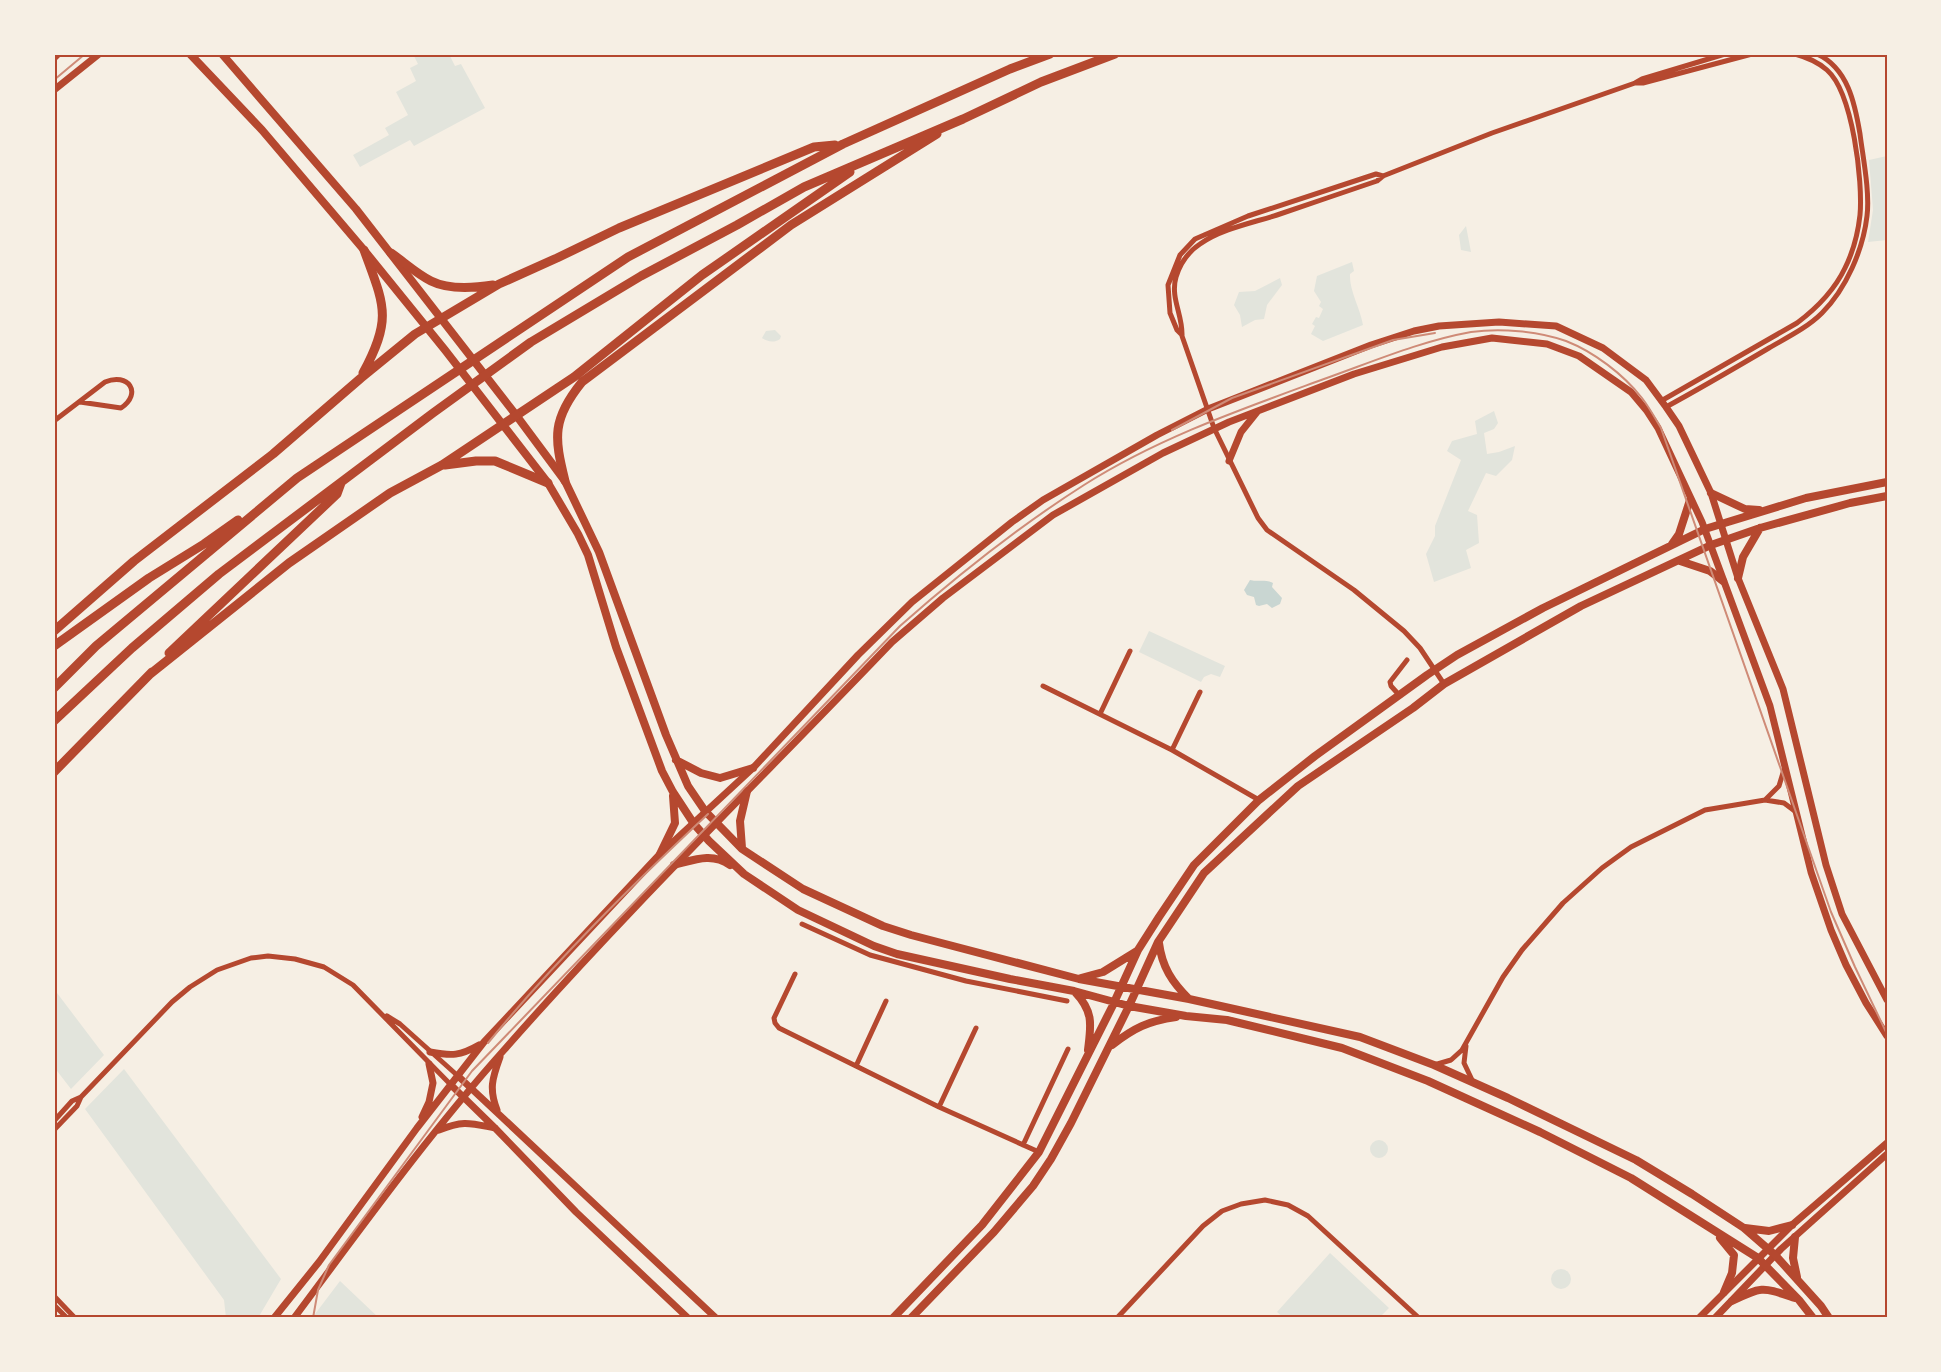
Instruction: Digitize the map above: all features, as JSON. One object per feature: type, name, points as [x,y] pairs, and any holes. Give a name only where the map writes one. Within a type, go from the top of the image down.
[{"type":"highway","points":[[54,646],[149,578],[204,544],[297,478],[628,256],[843,144],[935,102],[1050,54]]},
{"type":"highway","points":[[54,721],[132,648],[219,574],[531,342],[641,276],[804,188],[963,119],[1041,82],[1115,54]]},
{"type":"highway","points":[[565,481],[557,433],[560,416],[568,400],[582,382],[791,225],[963,119]]},
{"type":"highway","points":[[54,631],[134,561],[273,454],[361,378],[426,327],[499,284],[619,228],[814,147],[843,144]]},
{"type":"highway","points":[[149,675],[289,563],[390,494],[442,465],[574,377],[702,275],[861,163]]},
{"type":"highway","points":[[361,378],[381,335],[383,313],[382,299],[364,250]]},
{"type":"highway","points":[[391,253],[429,280],[440,285],[451,287],[499,284]]},
{"type":"highway","points":[[650,316],[698,295]]},
{"type":"highway","points":[[613,358],[627,336]]},
{"type":"highway","points":[[442,465],[495,461],[548,483]]},
{"type":"highway","points":[[54,688],[96,646],[297,478]]},
{"type":"highway","points":[[54,772],[182,639],[337,494],[341,483]]},
{"type":"main road","points":[[190,54],[262,130],[364,250],[504,424],[548,483],[588,555],[616,647],[662,771],[694,824],[744,874]]},
{"type":"main road","points":[[222,54],[356,209],[565,481],[599,552],[676,760],[688,786],[705,811],[742,849],[803,889],[883,926],[978,954],[1079,979],[1189,999],[1360,1037],[1434,1065],[1635,1160],[1692,1194],[1744,1228],[1775,1255],[1829,1318]]},
{"type":"main road","points":[[893,1318],[982,1225],[1039,1152],[1138,951],[1194,865],[1259,800],[1315,756],[1457,655],[1543,608],[1705,529],[1806,498],[1887,482]]},
{"type":"main road","points":[[1711,493],[1745,509],[1764,510]]},
{"type":"main road","points":[[911,1318],[994,1232],[1033,1186],[1071,1123],[1158,942],[1204,873],[1244,833],[1298,786],[1413,708],[1444,684],[1581,606],[1726,540],[1850,503],[1887,496]]},
{"type":"main road","points":[[1671,546],[1679,534],[1690,500]]},
{"type":"main road","points":[[1738,578],[1743,557],[1760,528]]},
{"type":"main road","points":[[1680,561],[1710,571],[1723,581]]},
{"type":"main road","points":[[676,760],[701,773],[720,778],[753,768]]},
{"type":"main road","points":[[742,849],[740,821],[747,791]]},
{"type":"main road","points":[[660,854],[675,823],[673,792]]},
{"type":"main road","points":[[674,865],[704,856],[726,862],[798,910],[874,946],[968,970],[1074,991],[1129,1006],[1186,1016],[1227,1020],[1342,1048],[1428,1081],[1540,1132],[1631,1178],[1758,1258],[1799,1300],[1813,1318]]},
{"type":"main road","points":[[1158,942],[1166,971],[1173,983],[1189,999]]},
{"type":"main road","points":[[1079,979],[1103,972],[1138,951]]},
{"type":"main road","points":[[1074,991],[1084,1002],[1089,1013],[1091,1026],[1087,1055]]},
{"type":"main road","points":[[1108,1048],[1143,1024],[1186,1016]]},
{"type":"main road","points":[[1744,1228],[1769,1231],[1791,1225]]},
{"type":"main road","points":[[1711,1228],[1734,1255],[1732,1273],[1724,1292]]},
{"type":"main road","points":[[1795,1238],[1793,1258],[1798,1281]]},
{"type":"main road","points":[[1732,1301],[1758,1288],[1799,1300]]},
{"type":"street","points":[[54,58],[58,54]]},
{"type":"street","points":[[54,90],[99,54]]},
{"type":"street","points":[[1444,684],[1412,639],[1368,600],[1267,530],[1257,518],[1214,428],[1182,336],[1170,313],[1168,285],[1180,255],[1195,239],[1248,216],[1376,174],[1383,176],[1492,133],[1642,79],[1725,54]]},
{"type":"street","points":[[1635,83],[1643,84],[1752,54]]},
{"type":"street","points":[[1664,404],[1793,334],[1822,313],[1842,279],[1855,242],[1860,214],[1858,171],[1849,112],[1840,88],[1828,70],[1807,57],[1795,54]]},
{"type":"street","points":[[1664,404],[1816,309],[1851,270],[1867,214],[1857,113],[1850,90],[1839,71],[1817,54]]},
{"type":"street","points":[[274,1318],[326,1253],[417,1128],[484,1042],[660,854],[753,768],[880,632],[920,596],[995,535],[1043,500],[1208,409],[1371,345],[1414,331],[1440,326],[1499,322],[1556,326],[1603,348],[1646,380],[1664,404],[1679,426],[1711,493],[1738,578],[1783,689],[1826,865],[1842,914],[1887,1000]]},
{"type":"street","points":[[1789,327],[1793,334]]},
{"type":"street","points":[[294,1318],[385,1195],[502,1052],[580,964],[892,642],[927,611],[1010,545],[1053,515],[1163,453],[1214,428],[1354,374],[1442,347],[1492,338],[1546,344],[1579,356],[1631,392],[1658,428],[1705,529],[1770,706],[1811,872],[1831,930],[1866,1003],[1887,1036]]},
{"type":"street","points":[[54,421],[105,382],[114,378],[124,380],[131,387],[132,396],[121,408],[80,402]]},
{"type":"street","points":[[1229,461],[1241,432],[1259,410]]},
{"type":"street","points":[[1100,714],[1130,651]]},
{"type":"street","points":[[1400,696],[1389,682],[1407,660]]},
{"type":"street","points":[[1043,686],[1172,750],[1259,800]]},
{"type":"street","points":[[1172,750],[1200,692]]},
{"type":"street","points":[[1765,800],[1779,786],[1785,764]]},
{"type":"street","points":[[1434,1065],[1454,1058],[1467,1042],[1503,977],[1522,950],[1563,903],[1602,868],[1631,847],[1705,810],[1765,800],[1784,803],[1796,812]]},
{"type":"street","points":[[812,929],[817,919]]},
{"type":"street","points":[[802,924],[870,955],[966,981],[1067,1001]]},
{"type":"street","points":[[870,955],[874,946]]},
{"type":"street","points":[[54,1130],[77,1106],[81,1097],[181,994],[217,970],[251,958],[268,956],[295,959],[324,967],[353,985],[576,1212],[688,1318]]},
{"type":"street","points":[[966,981],[968,970]]},
{"type":"street","points":[[795,974],[774,1018],[779,1028],[939,1107],[1039,1152]]},
{"type":"street","points":[[1040,996],[1043,985]]},
{"type":"street","points":[[856,1066],[886,1001]]},
{"type":"street","points":[[383,1014],[400,1024],[498,1112],[716,1318]]},
{"type":"street","points":[[939,1107],[976,1028]]},
{"type":"street","points":[[430,1052],[448,1055],[465,1053],[484,1042]]},
{"type":"street","points":[[1467,1042],[1464,1063],[1473,1082]]},
{"type":"street","points":[[1023,1145],[1068,1049]]},
{"type":"street","points":[[498,1112],[492,1096],[492,1087],[502,1052]]},
{"type":"street","points":[[417,1128],[429,1102],[433,1083],[429,1064]]},
{"type":"street","points":[[54,1121],[72,1101],[81,1097]]},
{"type":"street","points":[[437,1131],[457,1123],[495,1128]]},
{"type":"street","points":[[1699,1318],[1791,1225],[1887,1143]]},
{"type":"street","points":[[1715,1318],[1775,1255],[1887,1154]]},
{"type":"street","points":[[1117,1318],[1214,1216],[1231,1207],[1265,1200],[1288,1205],[1308,1216],[1419,1318]]},
{"type":"street","points":[[54,1296],[75,1318]]},
{"type":"street","points":[[54,1305],[67,1318]]},
{"type":"shaded area","points":[[413,54],[449,54],[455,66],[461,64],[485,108],[414,146],[410,140],[360,167],[353,155],[389,135],[385,128],[408,115],[396,92],[416,81],[410,68],[418,64]]},
{"type":"shaded area","points":[[1887,156],[1887,240],[1868,242],[1873,210],[1869,160]]},
{"type":"shaded area","points":[[1466,226],[1471,252],[1461,250],[1459,235]]},
{"type":"shaded area","points":[[1352,262],[1354,271],[1350,274],[1351,286],[1363,325],[1323,341],[1311,334],[1315,326],[1312,324],[1316,317],[1319,318],[1323,309],[1319,306],[1321,302],[1314,291],[1317,276]]},
{"type":"shaded area","points":[[1280,278],[1282,285],[1267,305],[1264,319],[1255,320],[1242,327],[1240,315],[1234,305],[1239,292],[1255,291]]},
{"type":"shaded area","points":[[775,330],[781,336],[780,339],[771,342],[762,338],[766,331]]},
{"type":"shaded area","points":[[1494,411],[1498,423],[1494,429],[1484,433],[1487,454],[1515,446],[1512,460],[1496,476],[1486,473],[1468,511],[1477,515],[1479,543],[1466,550],[1471,568],[1434,582],[1426,554],[1435,536],[1435,526],[1461,460],[1447,451],[1452,441],[1477,434],[1475,421]]},
{"type":"shaded area","points":[[1250,580],[1273,583],[1272,587],[1282,598],[1280,604],[1272,608],[1267,604],[1256,605],[1254,597],[1247,595],[1244,590]]},
{"type":"shaded area","points":[[1149,631],[1225,666],[1220,677],[1211,674],[1204,677],[1201,682],[1139,652]]},
{"type":"shaded area","points":[[54,989],[104,1055],[71,1089],[54,1067]]},
{"type":"shaded area","points":[[124,1069],[281,1279],[258,1318],[226,1318],[224,1300],[85,1109]]},
{"type":"shaded area","points":[[1379,1140],[1385,1143],[1388,1149],[1385,1155],[1379,1158],[1373,1155],[1370,1149],[1373,1143]]},
{"type":"shaded area","points":[[1330,1253],[1389,1308],[1379,1318],[1284,1318],[1277,1312]]},
{"type":"shaded area","points":[[1561,1269],[1568,1272],[1571,1279],[1568,1286],[1561,1289],[1554,1286],[1551,1279],[1554,1272]]},
{"type":"shaded area","points":[[340,1281],[379,1318],[312,1318]]},
{"type":"railway","points":[[54,80],[85,54]]},
{"type":"railway","points":[[313,1318],[318,1290],[329,1265],[472,1071],[900,626],[922,607],[989,552],[1036,518],[1084,485],[1141,453],[1232,413],[1293,390],[1415,346],[1471,332],[1507,330],[1531,333],[1566,341],[1577,346],[1607,365],[1626,381],[1642,398],[1654,416],[1661,428],[1831,912],[1887,1034]]},
{"type":"railway","points":[[1172,430],[1232,398],[1393,340],[1435,333]]},
{"type":"railway","points":[[488,1043],[594,925],[708,814]]}]
